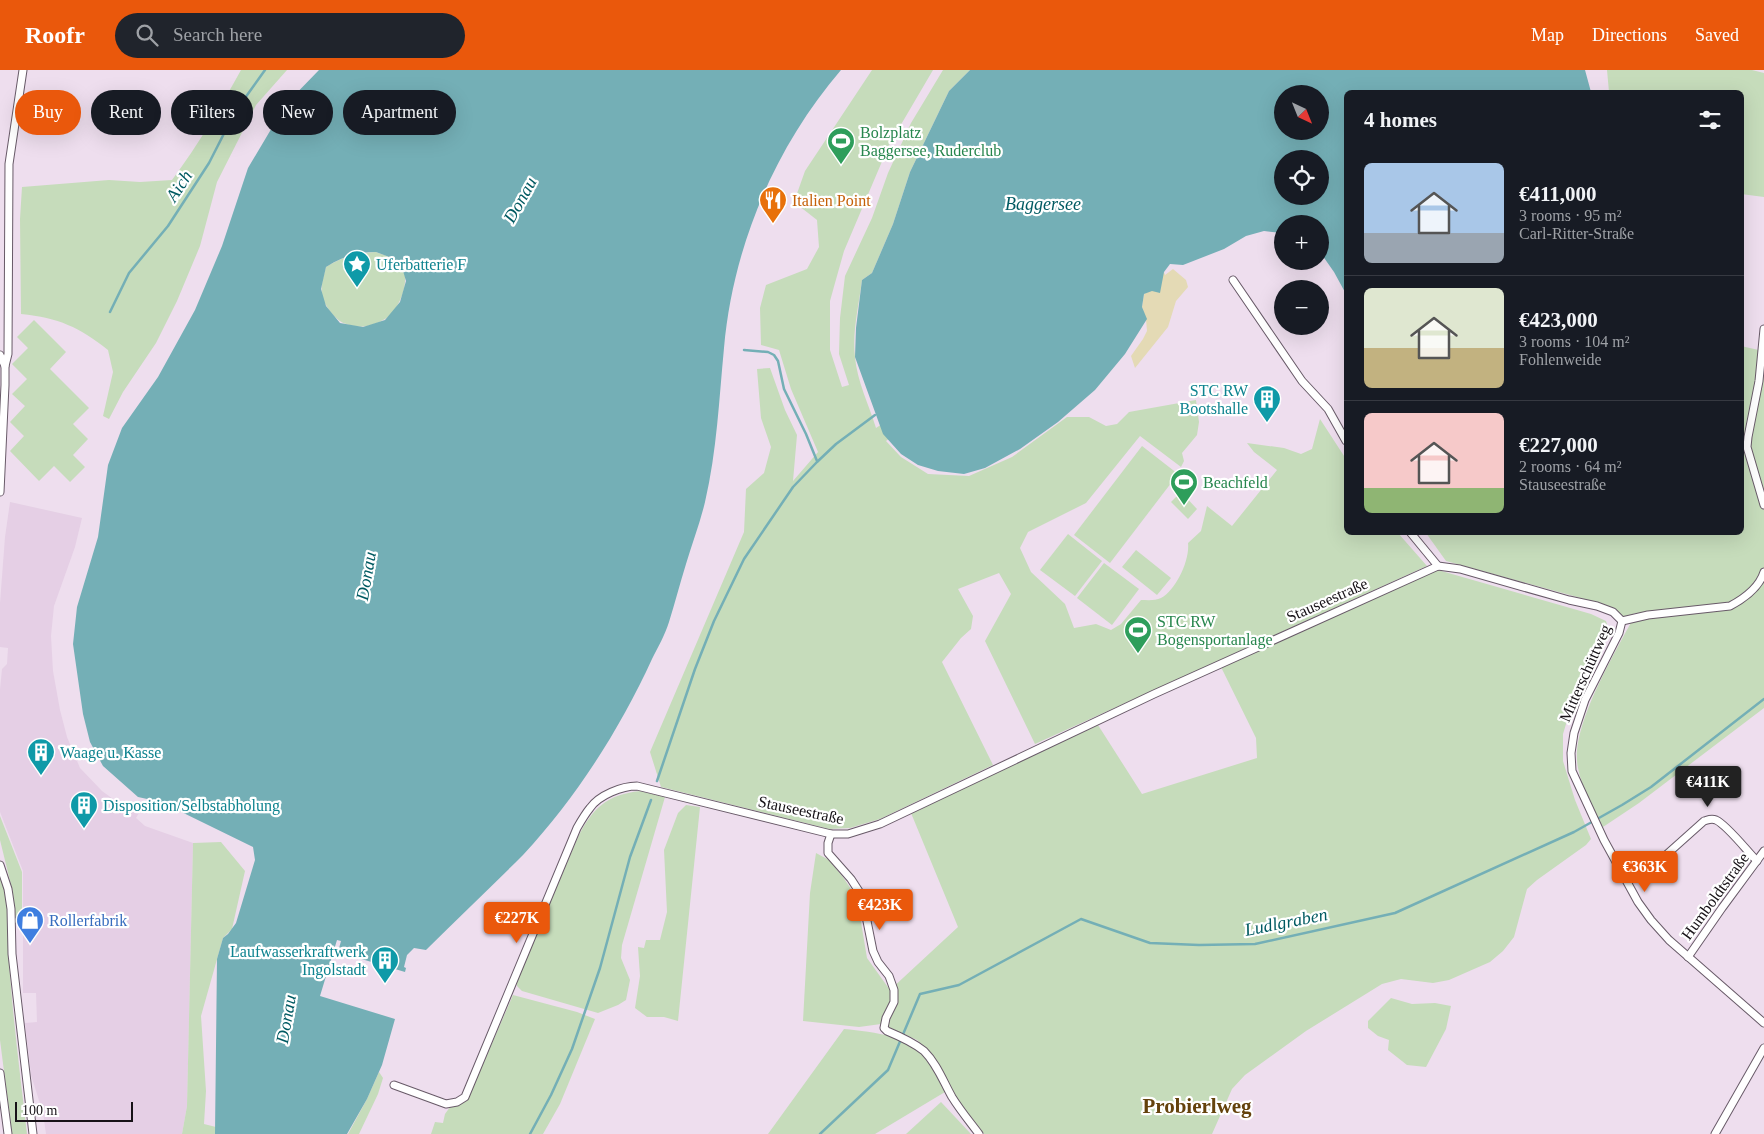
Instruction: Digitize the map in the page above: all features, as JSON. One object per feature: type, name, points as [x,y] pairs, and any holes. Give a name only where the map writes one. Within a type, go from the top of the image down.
[{"type":"street","points":[[0,492],[5,366],[8,354],[9,164],[23,70]]},
{"type":"street","points":[[1233,280],[1302,381],[1328,410],[1344,438]]},
{"type":"street","points":[[1764,329],[1759,381],[1747,447],[1764,505]]},
{"type":"street","points":[[0,355],[5,366]]},
{"type":"street","points":[[1412,535],[1438,566]]},
{"type":"street","name":"Mitterschüttweg","points":[[1438,566],[1460,569],[1569,600],[1597,606],[1613,612],[1622,621],[1619,634],[1585,700],[1574,733],[1571,753],[1572,771],[1599,831],[1638,902],[1651,920],[1669,940],[1764,1023]]},
{"type":"street","name":"Stauseestraße","points":[[394,1085],[446,1104],[457,1102],[465,1097],[577,828],[591,806],[610,793],[630,786],[637,786],[831,834],[848,834],[880,824],[1163,690],[1438,566]]},
{"type":"street","points":[[1622,621],[1648,615],[1730,606],[1752,591],[1762,578],[1764,572]]},
{"type":"street","points":[[1657,864],[1704,822],[1711,819],[1717,820],[1725,827],[1757,861]]},
{"type":"street","points":[[831,834],[828,843],[828,853],[851,879],[862,896],[873,951],[878,962],[890,976],[894,990],[894,1002],[886,1018],[884,1028],[922,1050],[936,1066],[960,1110],[979,1134]]},
{"type":"street","name":"Humboldtstraße","points":[[1688,957],[1764,851]]},
{"type":"street","points":[[0,865],[8,889],[12,954],[33,1134]]},
{"type":"street","points":[[1715,1134],[1764,1048]]},
{"type":"street","points":[[0,1073],[8,1134]]},
{"type":"shaded area","points":[[10,502],[82,518],[75,547],[54,606],[51,636],[53,671],[60,710],[67,737],[80,768],[102,791],[124,807],[139,813],[136,818],[145,826],[193,843],[187,1106],[182,1134],[46,1134],[43,1113],[31,1075],[25,1023],[37,1022],[36,993],[23,993],[23,871],[0,812],[0,689],[2,669],[7,664],[8,648],[0,647],[0,603],[5,537]]},
{"type":"green space","points":[[241,70],[287,70],[269,90],[263,90],[263,97],[253,111],[253,90],[230,90]]},
{"type":"green space","points":[[872,70],[933,70],[889,145],[844,251],[830,301],[830,350],[842,387],[849,385],[839,354],[840,318],[845,276],[872,218],[888,173],[911,123],[943,70],[970,70],[949,91],[910,172],[893,224],[872,273],[862,280],[856,318],[854,348],[856,366],[876,428],[882,424],[892,436],[886,441],[901,457],[928,474],[969,476],[1012,457],[1067,417],[1089,417],[1106,426],[1117,424],[1129,412],[1196,400],[1199,422],[1197,435],[1182,453],[1184,461],[1181,467],[1140,436],[1086,503],[1028,532],[1020,548],[1031,572],[1065,604],[1074,628],[1096,624],[1111,630],[1121,624],[1141,600],[1156,600],[1167,594],[1181,574],[1187,558],[1188,543],[1201,531],[1207,506],[1232,526],[1277,470],[1254,452],[1247,443],[1284,448],[1301,454],[1312,449],[1320,419],[1344,456],[1344,535],[1400,535],[1427,566],[1035,744],[985,641],[1011,594],[999,573],[958,589],[973,616],[971,629],[961,638],[942,662],[993,765],[880,819],[850,828],[829,829],[661,787],[650,752],[744,532],[746,489],[764,473],[771,447],[761,418],[757,369],[770,368],[785,410],[797,435],[793,481],[818,452],[791,389],[779,350],[761,345],[760,308],[766,285],[807,269],[819,247],[817,220],[794,202],[805,171]]},
{"type":"green space","points":[[1607,70],[1752,70],[1764,73],[1764,197],[1744,194],[1744,90],[1609,90]]},
{"type":"green space","points":[[202,135],[241,135],[217,182],[200,246],[177,301],[156,343],[123,392],[109,419],[103,416],[113,372],[108,350],[88,335],[68,325],[47,318],[21,314],[20,219],[22,187],[109,180],[140,182],[172,180]]},
{"type":"green space","points":[[376,252],[395,260],[404,270],[405,286],[399,303],[389,316],[369,326],[361,327],[343,323],[329,310],[323,298],[322,281],[326,267],[350,256]]},
{"type":"green space","points":[[34,320],[66,352],[50,369],[89,408],[73,424],[88,439],[73,455],[85,467],[70,482],[54,466],[39,481],[10,451],[24,436],[10,422],[25,406],[12,394],[27,379],[12,364],[28,348],[17,337]]},
{"type":"green space","points":[[1744,347],[1763,351],[1764,348],[1764,708],[1639,803],[1603,827],[1582,783],[1578,768],[1577,751],[1587,711],[1596,689],[1636,613],[1624,617],[1615,610],[1599,603],[1446,561],[1427,535],[1744,535]]},
{"type":"green space","points":[[1142,446],[1178,474],[1110,563],[1074,535]]},
{"type":"green space","name":"Beachfeld","points":[[1181,492],[1197,509],[1188,519],[1171,502]]},
{"type":"green space","points":[[1068,534],[1102,561],[1075,596],[1040,570]]},
{"type":"green space","points":[[1136,550],[1171,578],[1157,595],[1122,567]]},
{"type":"green space","points":[[1104,563],[1139,589],[1112,625],[1077,598]]},
{"type":"green space","points":[[1438,570],[1591,614],[1606,621],[1609,631],[1573,701],[1563,734],[1563,761],[1575,800],[1591,839],[1586,845],[1527,889],[1514,937],[1503,951],[1490,962],[1449,980],[1433,983],[1401,979],[1382,984],[1306,1031],[1245,1075],[1232,1089],[1212,1134],[984,1134],[954,1095],[933,1055],[917,1040],[881,1024],[859,1027],[803,1021],[810,893],[816,853],[829,860],[857,898],[867,958],[890,990],[958,927],[911,813],[1098,725],[1142,794],[1257,758],[1256,738],[1221,667],[1359,603]]},
{"type":"green space","points":[[640,791],[665,797],[622,945],[621,958],[630,980],[626,1000],[598,1013],[522,991],[517,986],[517,981],[578,837],[589,818],[609,800]]},
{"type":"green space","points":[[686,805],[700,807],[678,1021],[664,1017],[647,1017],[635,1008],[640,976],[638,947],[644,948],[646,940],[660,940],[667,912],[664,850],[678,813]]},
{"type":"green space","points":[[0,816],[22,872],[22,922],[15,924],[13,893],[0,840]]},
{"type":"green space","points":[[221,842],[245,871],[232,929],[223,938],[201,1016],[206,1091],[204,1124],[216,1127],[215,1134],[182,1134],[187,1106],[193,843]]},
{"type":"green space","points":[[0,877],[8,913],[10,975],[27,1134],[12,1134],[0,1040]]},
{"type":"green space","points":[[513,995],[577,1012],[595,1019],[560,1104],[543,1134],[431,1134],[435,1122],[443,1123],[445,1114],[450,1107],[460,1104],[469,1096]]},
{"type":"green space","points":[[1391,998],[1412,1004],[1435,1003],[1451,1006],[1446,1029],[1426,1067],[1407,1065],[1388,1050],[1389,1040],[1378,1036],[1368,1028],[1368,1021]]},
{"type":"green space","points":[[844,1029],[892,1037],[914,1047],[932,1063],[945,1092],[875,1134],[768,1134]]},
{"type":"green space","points":[[379,1072],[383,1078],[378,1094],[359,1134],[348,1134],[367,1099]]},
{"type":"green space","points":[[941,1102],[971,1134],[906,1134]]},
{"type":"sand","points":[[1173,269],[1186,280],[1188,287],[1176,301],[1168,327],[1135,368],[1131,356],[1147,331],[1142,307],[1144,294],[1152,290],[1164,272],[1165,275]]},
{"type":"water","name":"Donau","points":[[319,70],[841,70],[817,100],[777,165],[761,200],[748,236],[737,272],[729,310],[715,444],[703,510],[666,632],[611,737],[579,786],[523,855],[426,950],[414,948],[407,955],[404,967],[406,968],[405,972],[338,952],[341,941],[337,940],[320,996],[395,1019],[382,1065],[367,1099],[347,1134],[215,1134],[217,959],[223,938],[236,923],[255,860],[253,847],[161,802],[138,797],[103,766],[90,742],[83,714],[73,644],[77,607],[98,537],[108,465],[122,428],[158,377],[195,310],[222,246],[248,168],[268,135],[333,135],[333,90],[300,90]],"holes":[[[376,252],[392,258],[401,264],[406,281],[400,302],[385,320],[363,327],[340,323],[326,306],[321,289],[326,267],[338,260],[356,254]]]},
{"type":"water","name":"Baggersee","points":[[970,70],[1585,70],[1590,90],[1344,90],[1344,290],[1329,265],[1329,215],[1274,215],[1274,232],[1264,231],[1246,236],[1224,249],[1183,265],[1170,264],[1164,272],[1160,293],[1152,291],[1144,294],[1142,307],[1147,319],[1125,354],[1095,390],[1058,422],[1020,449],[985,468],[964,474],[938,471],[918,465],[901,454],[883,434],[855,357],[856,328],[862,280],[872,273],[893,224],[910,172],[949,91]]},
{"type":"waterway","name":"Aich","points":[[110,312],[129,273],[168,226],[209,163],[235,112],[265,70]]},
{"type":"waterway","points":[[744,350],[768,352],[774,355],[778,361],[784,389],[817,461]]},
{"type":"waterway","points":[[657,781],[695,669],[714,621],[744,559],[793,487],[836,444],[875,415]]},
{"type":"waterway","name":"Ludlgraben","points":[[820,1134],[888,1070],[920,994],[959,985],[1081,919],[1150,943],[1199,945],[1255,944],[1395,913],[1574,832],[1622,805],[1651,787],[1764,699]]},
{"type":"waterway","points":[[530,1134],[551,1095],[572,1049],[600,968],[630,857],[651,800]]},
{"type":"place","name":"Bolzplatz Baggersee, Ruderclub","points":[[841,165]]},
{"type":"place","name":"Italien Point","points":[[773,224]]},
{"type":"place","name":"Uferbatterie F","points":[[357,288]]},
{"type":"place","name":"STC RW Bootshalle","points":[[1267,423]]},
{"type":"place","name":"Beachfeld","points":[[1184,506]]},
{"type":"place","name":"STC RW Bogensportanlage","points":[[1138,654]]},
{"type":"place","name":"Waage u. Kasse","points":[[41,776]]},
{"type":"place","name":"Disposition/Selbstabholung","points":[[84,829]]},
{"type":"place","name":"Rollerfabrik","points":[[30,944]]},
{"type":"place","name":"Laufwasserkraftwerk Ingolstadt","points":[[385,984]]},
{"type":"district","name":"Probierlweg","points":[[1197,1106]]}]
